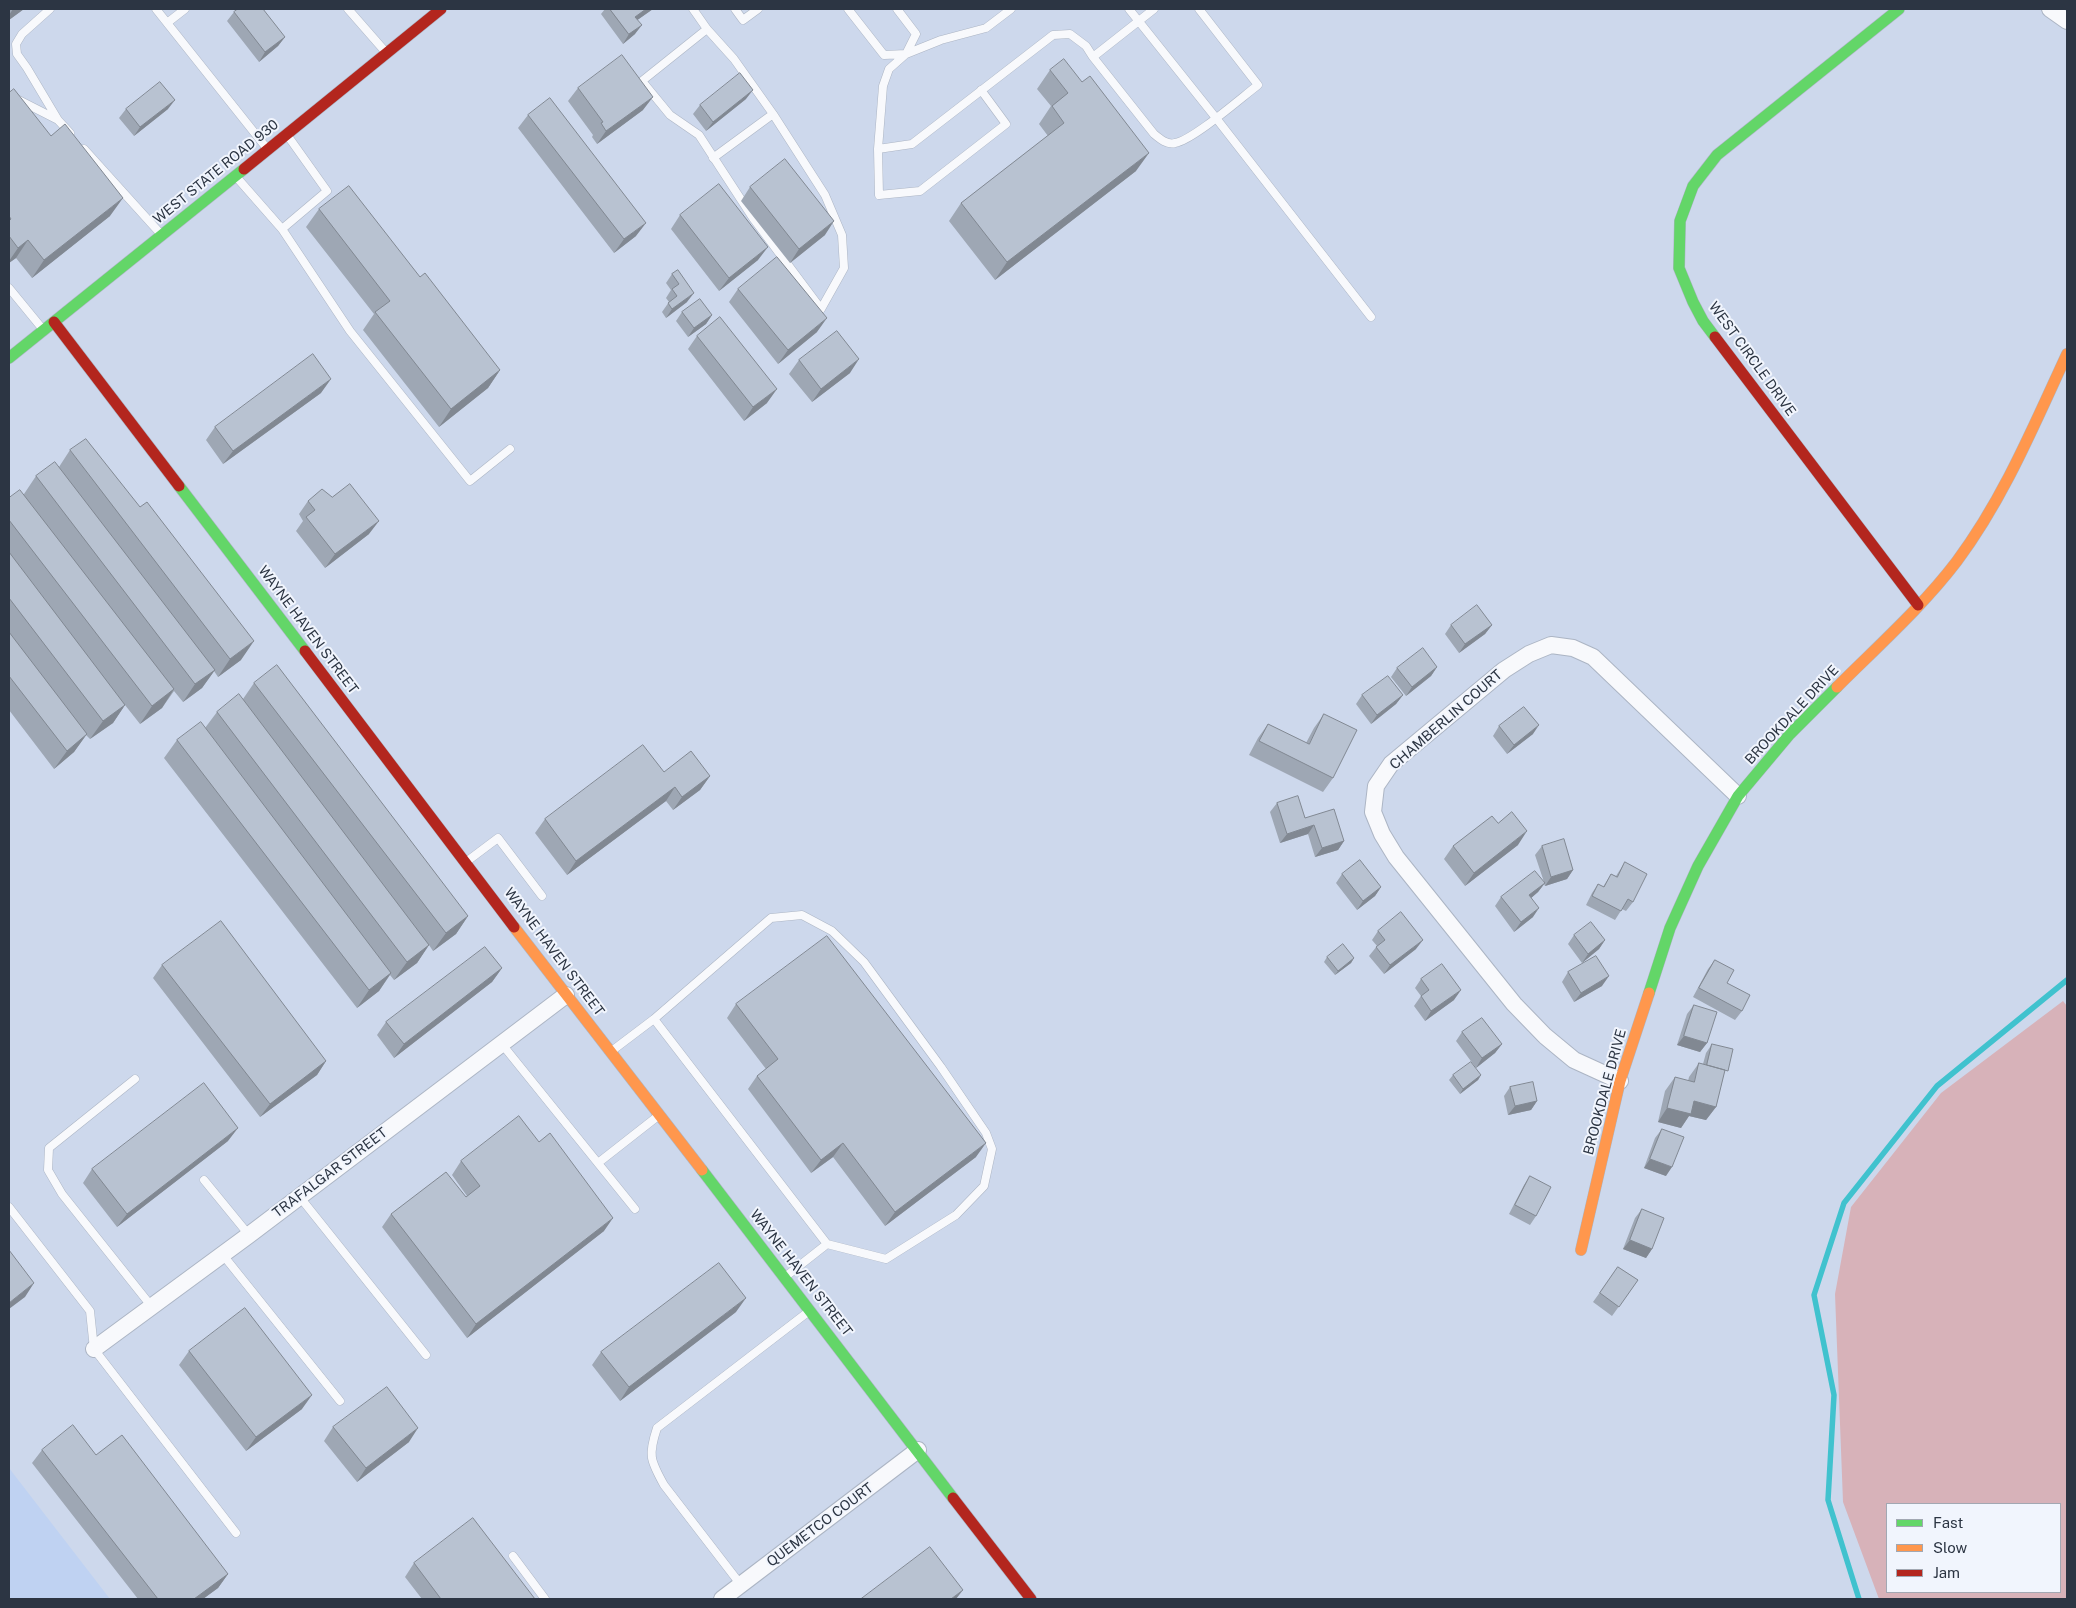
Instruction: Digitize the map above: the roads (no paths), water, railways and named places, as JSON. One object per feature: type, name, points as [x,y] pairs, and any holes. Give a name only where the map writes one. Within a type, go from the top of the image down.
[{"type":"main road","name":"WEST STATE ROAD 930","points":[[9,358],[441,9]]},
{"type":"main road","name":"WEST CIRCLE DRIVE","points":[[1899,9],[1716,155],[1702,171],[1692,187],[1680,214],[1678,238],[1679,267],[1688,293],[1703,321],[1918,605]]},
{"type":"main road","name":"WAYNE HAVEN STREET","points":[[54,322],[566,996],[660,1114],[1031,1599]]},
{"type":"main road","name":"BROOKDALE DRIVE","points":[[1581,1250],[1620,1081],[1670,928],[1698,866],[1738,796],[1790,734],[1918,605],[1957,561],[2008,481],[2067,354]]},
{"type":"street","points":[[2050,9],[2067,20]]},
{"type":"street","name":"CHAMBERLIN COURT","points":[[1620,1081],[1574,1060],[1545,1036],[1514,1004],[1391,849],[1382,834],[1373,812],[1376,786],[1390,764],[1504,670],[1529,654],[1551,645],[1573,648],[1593,657],[1738,796]]},
{"type":"street","name":"TRAFALGAR STREET","points":[[94,1349],[223,1255],[501,1043],[566,996]]},
{"type":"street","name":"QUEMETCO COURT","points":[[722,1599],[918,1450]]},
{"type":"lane","points":[[50,9],[22,34],[16,44],[16,54],[27,68],[58,120],[162,235]]},
{"type":"lane","points":[[156,9],[268,150]]},
{"type":"lane","points":[[167,23],[186,9]]},
{"type":"lane","points":[[348,9],[387,53]]},
{"type":"lane","points":[[693,9],[707,29],[734,59],[773,114],[825,195],[842,235],[844,268],[821,309],[753,218],[699,135],[670,115],[642,81],[707,29]]},
{"type":"lane","points":[[735,9],[743,20],[758,9]]},
{"type":"lane","points":[[848,9],[884,55],[906,54],[941,40],[986,28],[1011,9]]},
{"type":"lane","points":[[897,9],[916,34],[906,54],[889,69],[883,86],[878,149],[879,195],[920,191],[1006,124],[981,90]]},
{"type":"lane","points":[[1128,9],[1139,20],[1371,317]]},
{"type":"lane","points":[[1093,57],[1154,9]]},
{"type":"lane","points":[[878,149],[912,144],[1053,35],[1070,34],[1086,46],[1154,134],[1166,142],[1174,144],[1182,141],[1216,118],[1258,85],[1199,9]]},
{"type":"lane","points":[[9,95],[58,120]]},
{"type":"lane","points":[[713,158],[773,114]]},
{"type":"lane","points":[[282,229],[327,191],[287,135]]},
{"type":"lane","points":[[236,176],[282,229],[350,330],[470,481],[510,449]]},
{"type":"lane","points":[[9,288],[44,330]]},
{"type":"lane","points":[[466,862],[498,838],[542,896]]},
{"type":"lane","points":[[611,1052],[654,1019],[771,918],[802,915],[832,931],[864,962],[941,1067],[986,1133],[992,1149],[984,1186],[956,1215],[886,1259],[827,1244],[654,1019]]},
{"type":"lane","points":[[501,1043],[635,1209]]},
{"type":"lane","points":[[135,1079],[49,1148],[48,1170],[62,1194],[152,1307]]},
{"type":"lane","points":[[598,1163],[660,1114]]},
{"type":"lane","points":[[204,1180],[249,1235]]},
{"type":"lane","points":[[299,1196],[426,1355]]},
{"type":"lane","points":[[9,1207],[90,1311],[94,1349],[236,1533]]},
{"type":"lane","points":[[785,1277],[827,1244]]},
{"type":"lane","points":[[223,1255],[340,1401]]},
{"type":"lane","points":[[741,1585],[664,1485],[654,1467],[650,1449],[658,1428],[810,1310]]},
{"type":"lane","points":[[513,1556],[545,1599]]},
{"type":"waterway","points":[[1859,1599],[1828,1500],[1834,1395],[1814,1295],[1844,1203],[1937,1086],[2067,980]]}]
